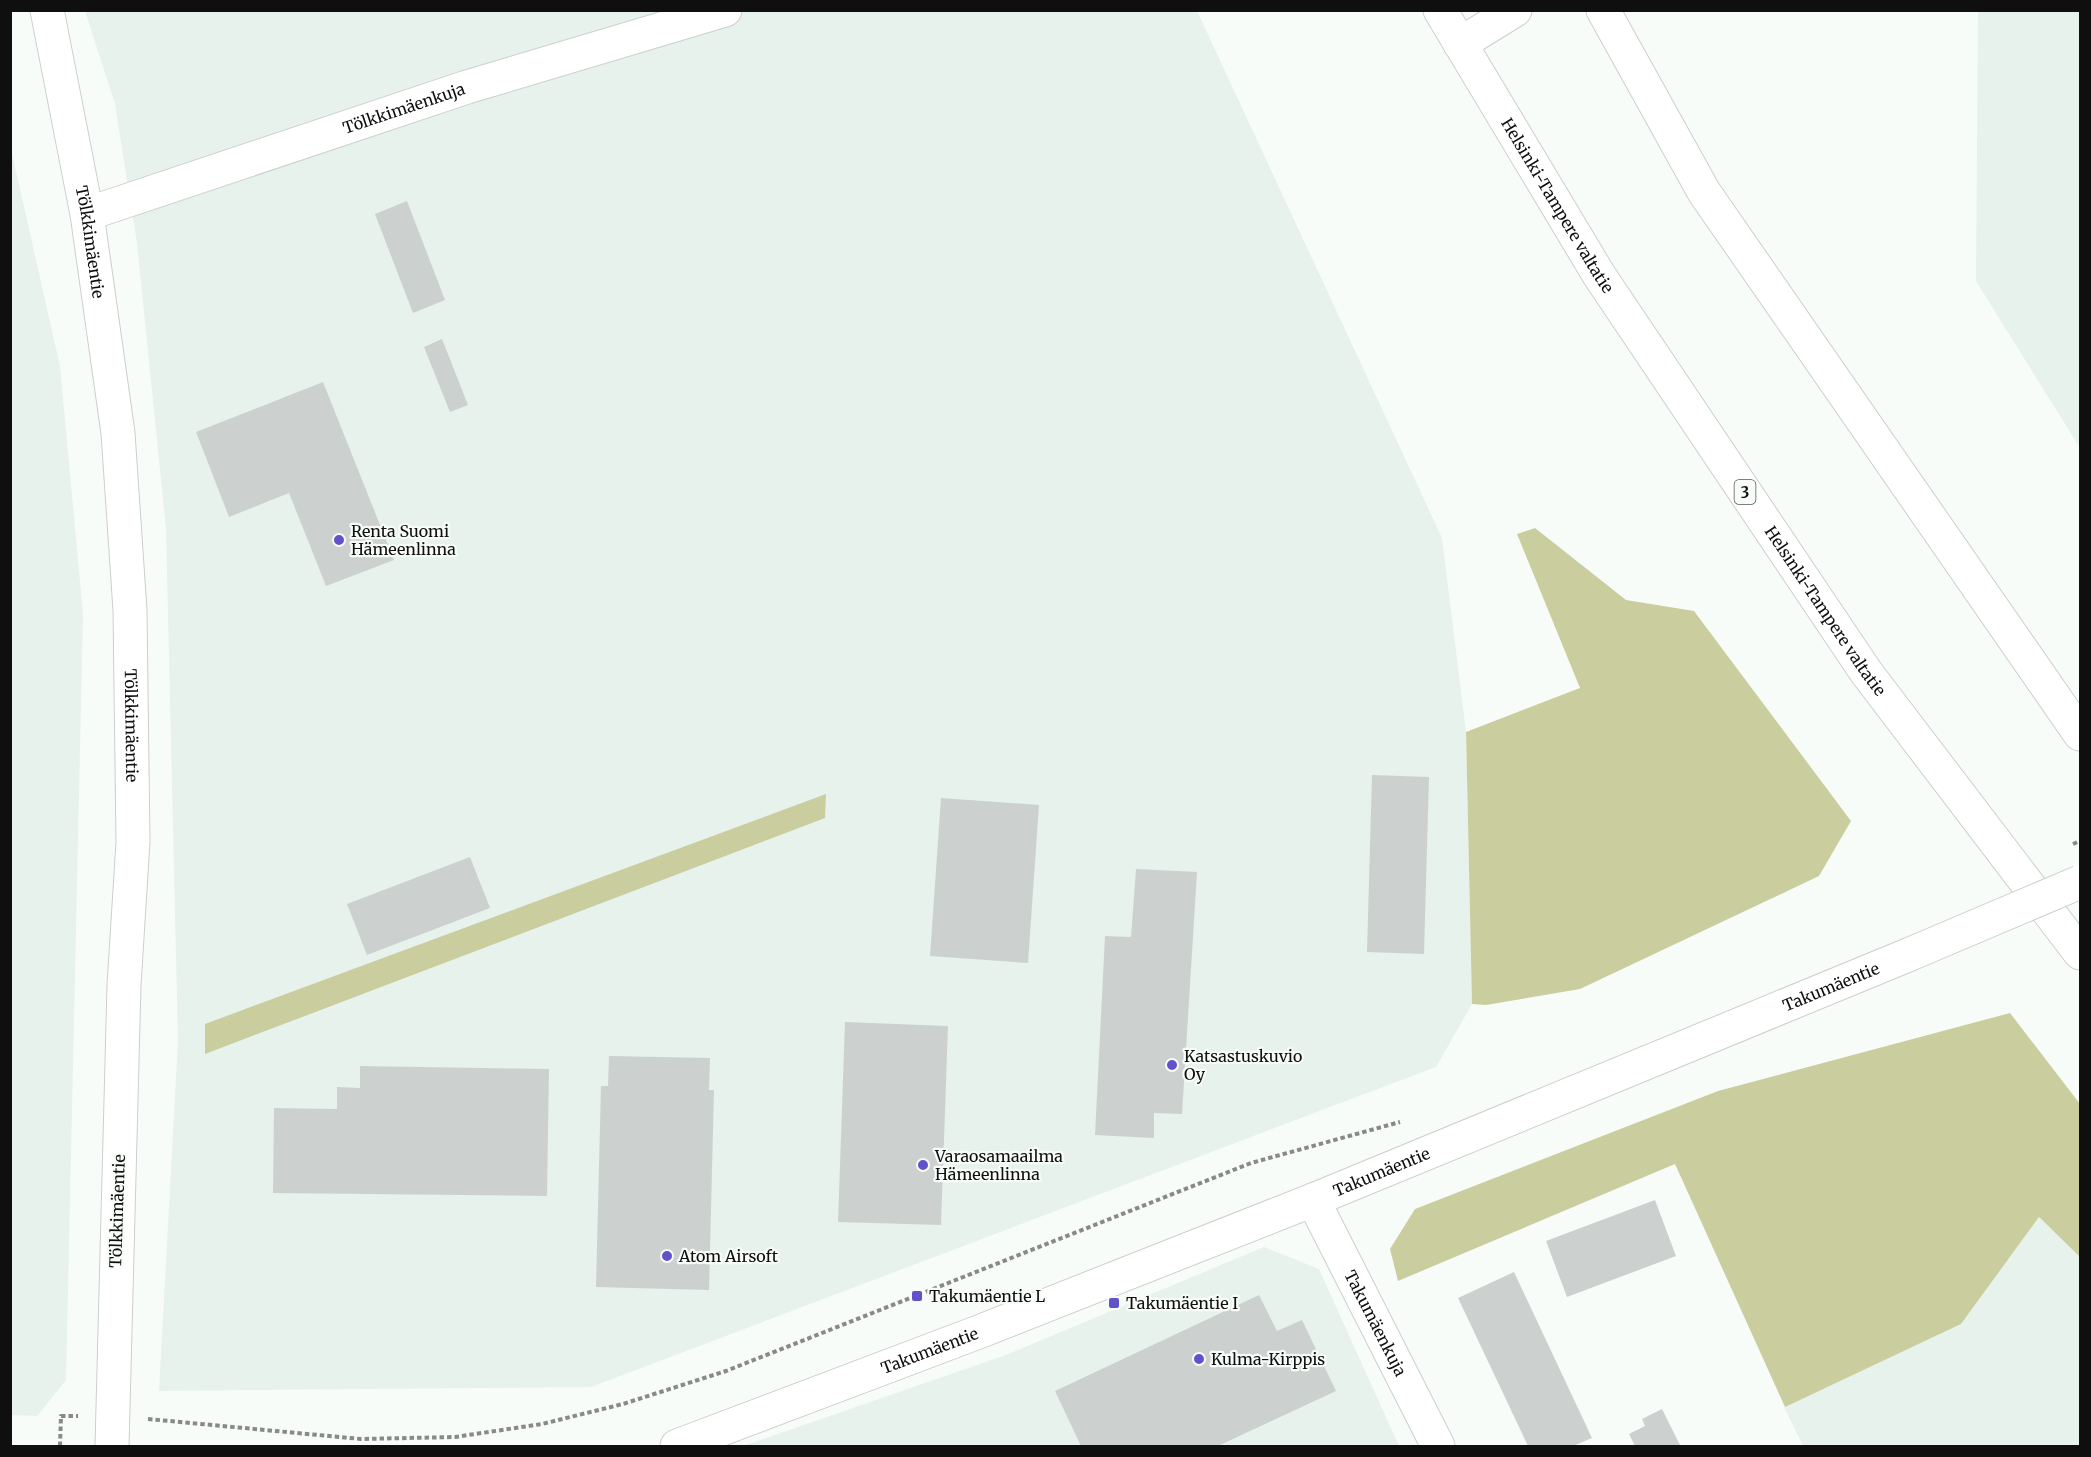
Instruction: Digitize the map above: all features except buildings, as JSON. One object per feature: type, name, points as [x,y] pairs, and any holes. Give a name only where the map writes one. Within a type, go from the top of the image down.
[{"type":"main road","name":"Tölkkimäentie","points":[[47,10],[87,214],[118,433],[130,610],[133,842],[124,997],[111,1431]]},
{"type":"main road","name":"Tölkkimäenkuja","points":[[87,214],[467,87],[725,10]]},
{"type":"main road","name":"Helsinki-Tampere valtatie","points":[[1440,10],[1599,275],[1866,672],[2080,953]]},
{"type":"main road","points":[[1460,44],[1515,10]]},
{"type":"main road","points":[[1603,10],[1704,192],[2080,734]]},
{"type":"main road","name":"Takumäentie","points":[[677,1446],[976,1333],[1313,1200],[2080,882]]},
{"type":"main road","name":"Takumäenkuja","points":[[1313,1200],[1438,1446]]},
{"type":"path","points":[[60,1446],[61,1416],[111,1431],[361,1439],[454,1437],[542,1424],[623,1404],[726,1371],[1251,1163],[1409,1119]]},
{"type":"shaded area","points":[[85,11],[1197,11],[1442,538],[1466,732],[1472,1004],[1436,1067],[591,1387],[159,1391],[178,1041],[166,529],[137,243],[115,104]]},
{"type":"shaded area","points":[[1978,11],[2080,11],[2080,448],[1976,281]]},
{"type":"shaded area","points":[[10,145],[60,366],[83,614],[66,1380],[37,1416],[10,1415]]},
{"type":"shaded area","points":[[2039,1217],[2080,1257],[2080,1446],[1803,1446],[1784,1407],[1961,1324]]},
{"type":"shaded area","points":[[1264,1247],[1319,1269],[1399,1446],[743,1446],[1006,1355]]},
{"type":"green space","points":[[1535,528],[1626,600],[1694,611],[1851,821],[1819,876],[1580,989],[1486,1005],[1472,1004],[1466,732],[1580,688],[1517,534]]},
{"type":"green space","points":[[826,794],[825,818],[205,1054],[205,1024]]},
{"type":"green space","points":[[2010,1013],[2080,1104],[2080,1257],[2039,1217],[1961,1324],[1785,1407],[1675,1164],[1398,1281],[1390,1249],[1415,1209],[1718,1091]]},
{"type":"place","name":"Renta Suomi Hämeenlinna","points":[[339,540]]},
{"type":"place","name":"Katsastuskuvio Oy","points":[[1172,1065]]},
{"type":"place","name":"Varaosamaailma Hämeenlinna","points":[[923,1165]]},
{"type":"place","name":"Atom Airsoft","points":[[667,1256]]},
{"type":"place","name":"Takumäentie L","points":[[917,1296]]},
{"type":"place","name":"Takumäentie I","points":[[1114,1303]]},
{"type":"place","name":"Kulma-Kirppis","points":[[1199,1359]]}]
